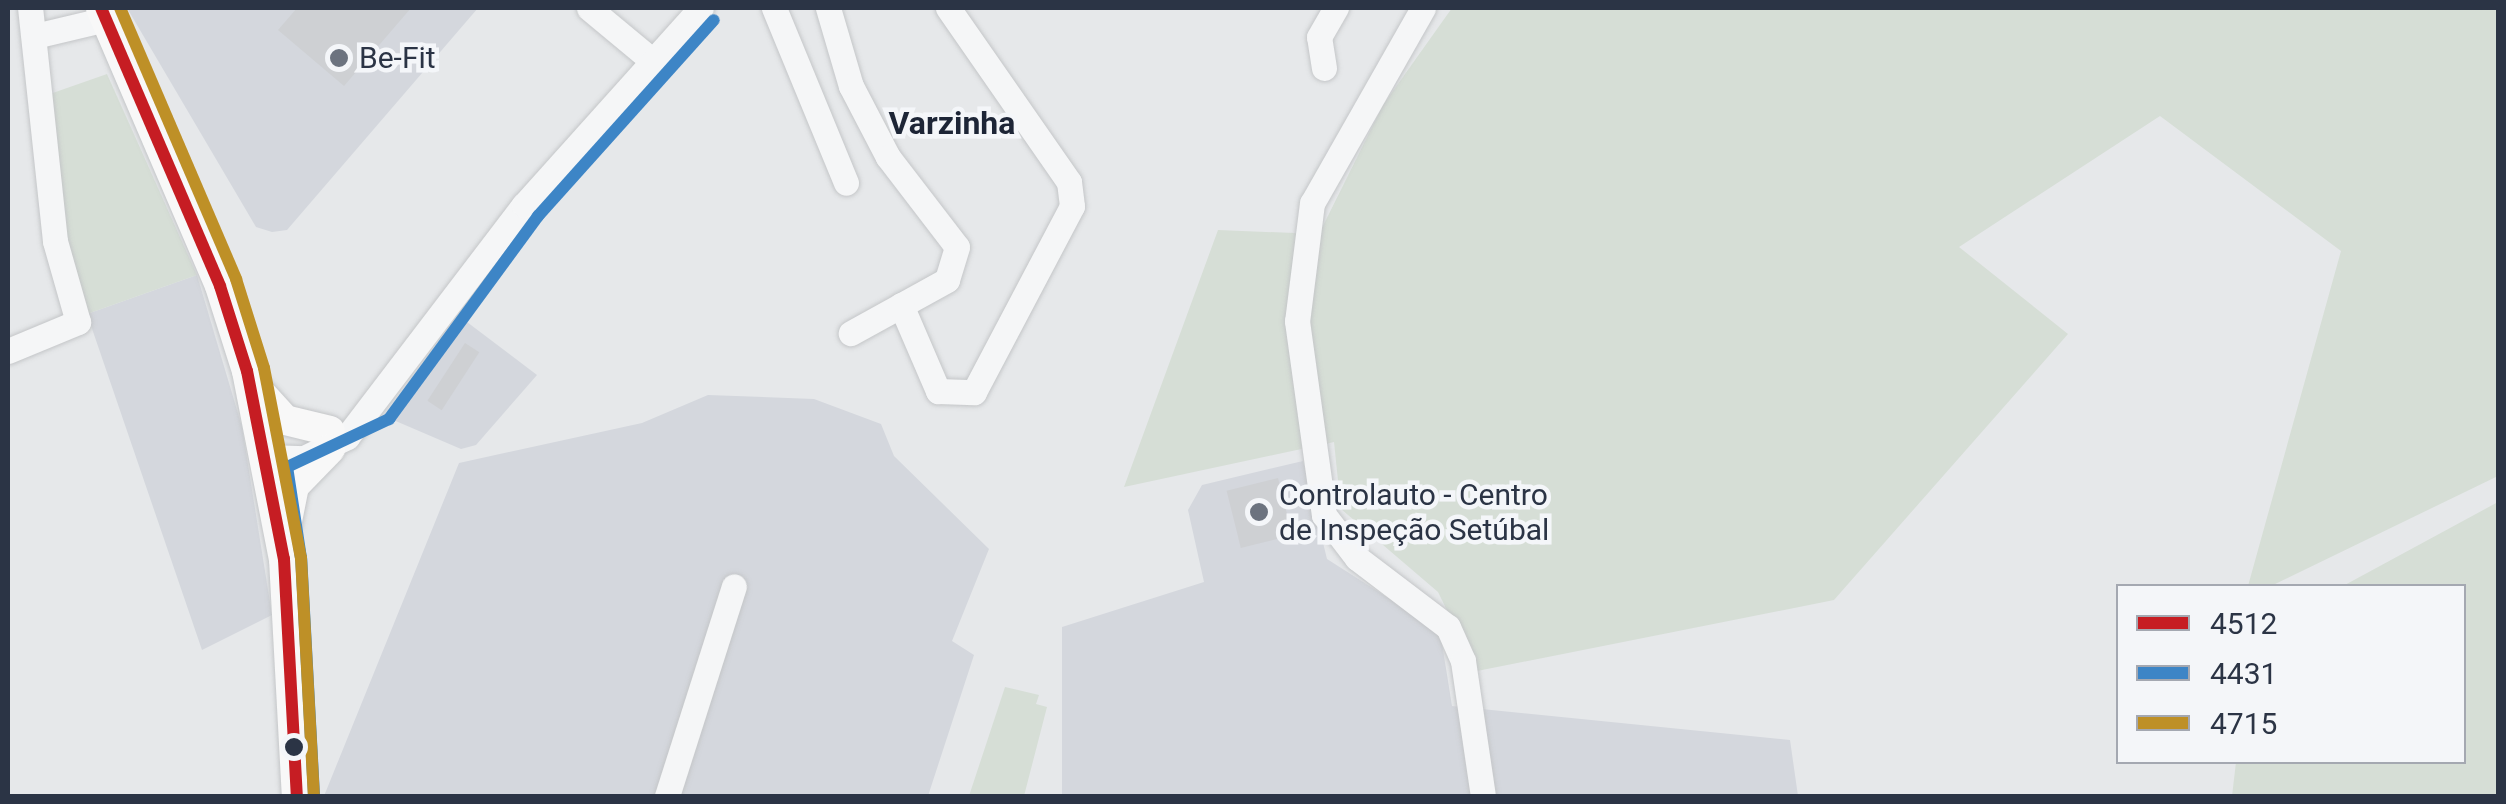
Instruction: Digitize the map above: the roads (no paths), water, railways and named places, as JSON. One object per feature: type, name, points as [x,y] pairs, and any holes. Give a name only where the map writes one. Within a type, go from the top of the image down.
[{"type":"main road","points":[[104,13],[247,371],[265,405],[284,420],[330,440],[290,494],[284,559]]},
{"type":"main road","points":[[247,371],[268,457],[284,559],[297,796]]},
{"type":"street","points":[[8,352],[78,322],[54,241],[38,36],[30,8]]},
{"type":"street","points":[[589,8],[654,62]]},
{"type":"street","points":[[268,457],[330,440],[376,407],[524,205],[701,8]]},
{"type":"street","points":[[774,8],[846,182]]},
{"type":"street","points":[[828,8],[851,86],[888,157],[957,247],[948,280],[851,333]]},
{"type":"street","points":[[901,306],[938,391],[974,392],[1072,206],[1070,182],[948,8]]},
{"type":"street","points":[[1324,68],[1320,37],[1336,8]]},
{"type":"street","points":[[1423,8],[1312,202],[1297,320],[1324,515],[1357,558],[1448,627],[1463,661],[1484,796]]},
{"type":"street","points":[[38,36],[104,13]]},
{"type":"street","points":[[667,796],[734,586]]},
{"type":"place","name":"Be-Fit","points":[[339,58]]},
{"type":"place","name":"Controlauto - Centro de Inspeção Setúbal","points":[[1259,512]]},
{"type":"district","name":"Varzinha","points":[[952,123]]}]
